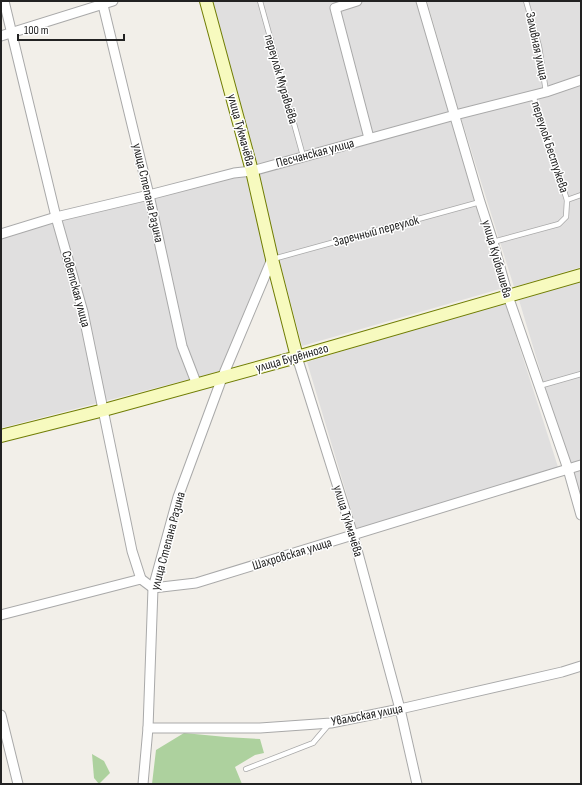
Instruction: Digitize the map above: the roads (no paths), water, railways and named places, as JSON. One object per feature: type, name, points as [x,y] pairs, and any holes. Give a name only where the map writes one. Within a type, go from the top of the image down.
[{"type":"street","name":"Советская улица","points":[[4,1],[56,217],[83,312],[132,551],[141,579]]},
{"type":"street","points":[[1,36],[102,3],[113,1]]},
{"type":"street","name":"улица Тукмачёва","points":[[206,1],[252,171],[272,259],[297,357],[352,535],[400,708],[417,784]]},
{"type":"street","points":[[357,1],[335,8],[369,138]]},
{"type":"street","name":"улица Куйбышева","points":[[421,1],[508,296],[568,469],[581,515]]},
{"type":"street","name":"улица Степана Разина","points":[[102,3],[149,195],[182,346],[197,385]]},
{"type":"street","name":"Песчанская улица","points":[[1,234],[56,217],[234,173],[252,171],[369,138],[546,92],[581,80]]},
{"type":"street","points":[[222,378],[272,259]]},
{"type":"street","name":"улица Будённого","points":[[1,436],[197,385],[581,274]]},
{"type":"street","name":"улица Степана Разина","points":[[143,784],[148,728],[153,588],[178,497],[222,378]]},
{"type":"street","name":"Шахровская улица","points":[[153,588],[196,583],[581,466]]},
{"type":"street","points":[[1,615],[141,579],[153,588]]},
{"type":"street","name":"Увальская улица","points":[[148,728],[260,728],[331,723],[562,672],[581,666]]},
{"type":"street","points":[[1,715],[18,784]]},
{"type":"lane","name":"переулок Муравьёва","points":[[260,1],[303,156]]},
{"type":"lane","name":"Заливная улица","points":[[526,1],[539,46],[546,92]]},
{"type":"lane","name":"переулок Бестужева","points":[[493,242],[559,224],[566,217],[567,200],[533,95]]},
{"type":"lane","points":[[567,200],[581,196]]},
{"type":"lane","name":"Заречный переулок","points":[[272,259],[480,202]]},
{"type":"lane","points":[[539,386],[581,374]]},
{"type":"lane","points":[[246,769],[313,743],[331,723]]}]
